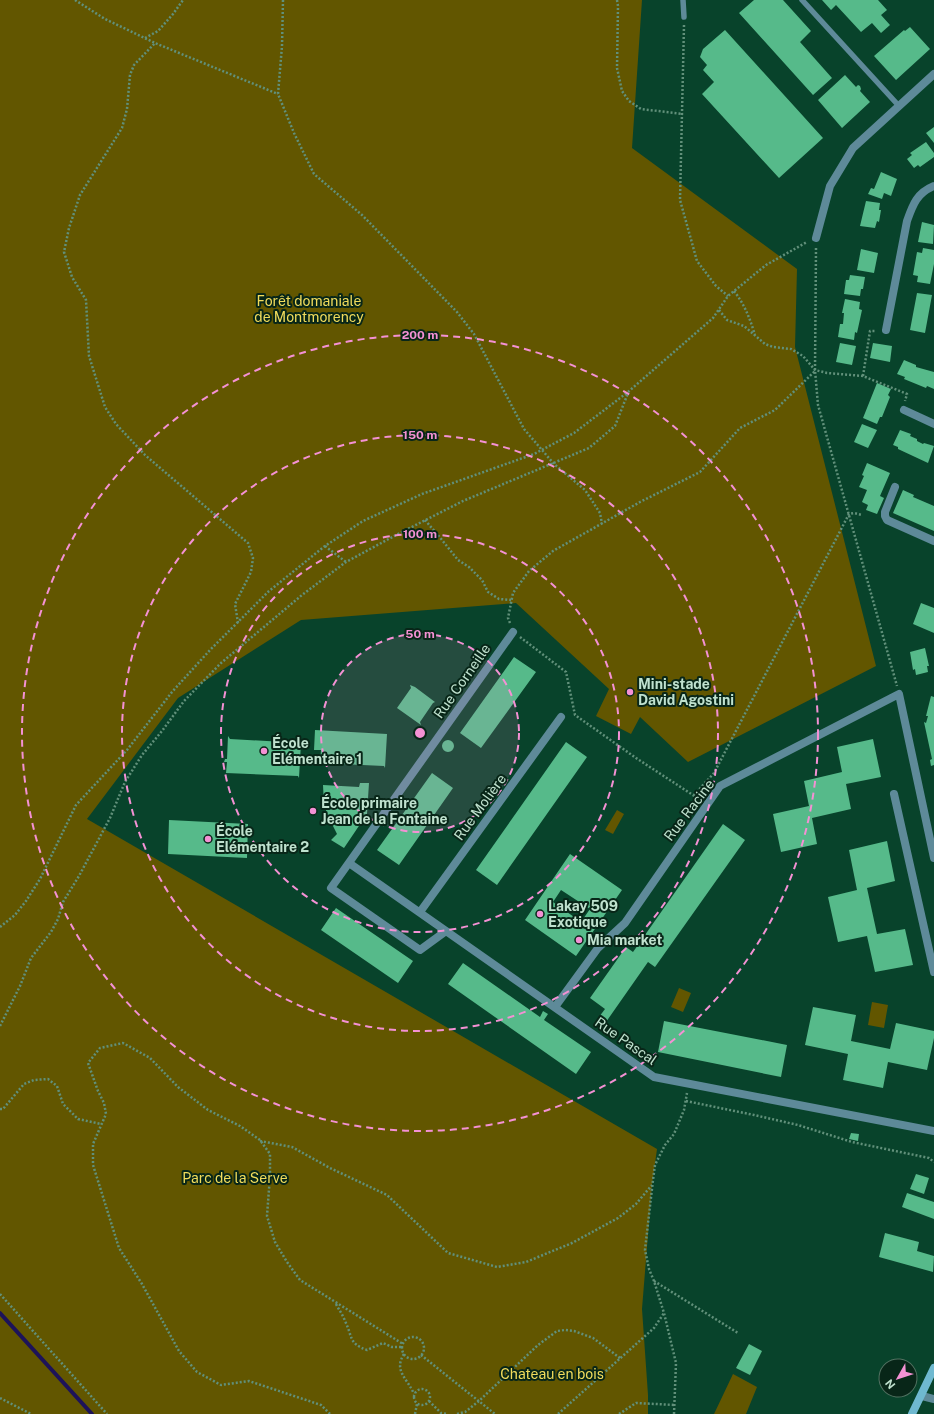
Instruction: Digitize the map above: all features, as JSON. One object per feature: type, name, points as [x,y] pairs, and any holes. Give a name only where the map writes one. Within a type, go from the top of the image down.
[{"type":"main road","points":[[912,1414],[922,1396],[934,1368]]},
{"type":"street","points":[[816,238],[830,186],[852,148],[934,74]]},
{"type":"street","points":[[886,330],[909,215],[913,204],[925,190],[934,186]]},
{"type":"street","points":[[904,410],[934,424]]},
{"type":"street","points":[[895,487],[885,512],[887,520],[934,541]]},
{"type":"street","name":"Rue Corneille","points":[[446,931],[420,950],[331,888],[513,632]]},
{"type":"street","points":[[899,694],[934,858]]},
{"type":"street","name":"Rue Racine","points":[[555,1007],[598,948],[625,923],[720,786],[899,694]]},
{"type":"street","name":"Rue Molière","points":[[420,912],[560,717]]},
{"type":"street","points":[[894,794],[934,972]]},
{"type":"street","name":"Rue Pascal","points":[[349,862],[654,1077],[934,1131]]},
{"type":"street","points":[[922,1396],[934,1399]]},
{"type":"lane","points":[[683,0],[684,17]]},
{"type":"lane","points":[[802,0],[899,106]]},
{"type":"path","points":[[75,0],[105,20],[155,43],[278,94]]},
{"type":"path","points":[[144,38],[158,31],[183,0]]},
{"type":"path","points":[[283,0],[282,46],[278,94],[294,133],[314,174],[362,215],[457,312],[474,334],[524,429],[554,464],[585,490],[600,513],[602,524]]},
{"type":"path","points":[[617,0],[617,68],[622,91],[629,101],[641,109],[683,114]]},
{"type":"path","points":[[684,17],[680,200],[697,261],[716,286],[728,296]]},
{"type":"path","points":[[155,43],[134,65],[130,75],[127,109],[122,128],[80,195],[69,228],[64,252],[72,277],[86,300],[89,356],[105,407],[116,424],[145,455],[248,543],[253,558],[251,572],[235,604],[238,623]]},
{"type":"path","points":[[0,927],[15,915],[40,879],[76,805],[127,750],[172,692],[210,650],[269,591],[325,546],[363,521],[422,494],[542,450],[574,433],[628,392],[713,318],[728,296],[766,265],[794,248],[816,238],[815,370],[818,405],[899,694]]},
{"type":"path","points":[[734,291],[742,301],[755,336]]},
{"type":"path","points":[[719,310],[727,320],[744,326],[765,344],[774,347],[791,349],[803,356],[815,370],[827,373],[863,376],[907,394],[904,410]]},
{"type":"path","points":[[863,376],[870,331],[886,330]]},
{"type":"path","points":[[707,804],[636,758],[574,715],[566,672],[513,632],[508,618],[512,593],[529,571],[553,551],[640,502],[700,472],[740,428],[775,410],[815,370]]},
{"type":"path","points":[[0,1026],[20,986],[31,958],[51,932],[58,919],[63,902],[79,876],[110,818],[125,782],[142,755],[184,701],[221,663],[302,595],[346,562],[463,501],[589,448],[615,426],[628,392]]},
{"type":"path","points":[[849,514],[854,513],[862,515]]},
{"type":"path","points":[[694,795],[714,773],[849,514]]},
{"type":"path","points":[[425,520],[458,560],[469,567],[482,580],[488,592],[499,599],[511,600]]},
{"type":"path","points":[[325,546],[346,562]]},
{"type":"path","points":[[330,1414],[321,1405],[280,1390],[248,1381],[221,1385],[196,1372],[179,1351],[142,1284],[119,1248],[93,1165],[93,1144],[106,1114],[104,1103],[88,1063],[100,1048],[123,1043],[150,1058],[178,1087],[208,1110],[240,1126],[260,1140],[270,1154],[267,1216],[275,1242],[300,1280],[336,1303],[402,1346],[406,1357],[416,1359],[421,1355],[424,1348],[423,1344],[418,1339],[411,1338],[407,1339],[402,1346],[392,1347],[384,1343],[367,1350],[357,1346],[351,1338],[346,1322],[336,1303]]},
{"type":"path","points":[[0,1109],[3,1109],[24,1084],[34,1080],[48,1079],[57,1086],[64,1104],[78,1119],[102,1124]]},
{"type":"path","points":[[674,1414],[676,1363],[664,1313],[649,1269],[645,1250],[655,1164],[664,1145],[674,1134],[686,1101],[690,1083]]},
{"type":"path","points":[[686,1101],[798,1125],[852,1142],[929,1158],[934,1162]]},
{"type":"path","points":[[260,1140],[292,1147],[330,1168],[387,1195],[448,1253],[497,1267],[526,1262],[572,1243],[618,1218],[636,1204],[652,1185]]},
{"type":"path","points":[[654,1281],[738,1333]]},
{"type":"path","points":[[0,1294],[107,1414]]},
{"type":"path","points":[[558,1414],[654,1328],[664,1313]]},
{"type":"path","points":[[457,1414],[465,1412],[479,1401],[538,1345],[557,1331],[574,1331],[593,1338],[620,1358]]},
{"type":"path","points":[[404,1354],[400,1359],[399,1367],[403,1376],[411,1386],[414,1394],[414,1400],[417,1404],[414,1414]]},
{"type":"path","points":[[421,1355],[494,1414]]},
{"type":"path","points":[[414,1394],[418,1390],[425,1390],[429,1393],[429,1401],[441,1413],[447,1414]]},
{"type":"path","points":[[0,1398],[31,1414]]},
{"type":"path","points":[[417,1404],[422,1405],[429,1401]]},
{"type":"path","points":[[619,1414],[636,1403],[675,1404]]},
{"type":"green space","name":"Forêt domaniale de Montmorency","points":[[0,0],[642,0],[632,148],[797,269],[795,347],[876,666],[688,762],[640,717],[631,734],[596,716],[609,689],[516,603],[301,620],[178,698],[87,819],[657,1149],[652,1185],[642,1309],[648,1414],[0,1414]]},
{"type":"green space","points":[[617,810],[624,814],[613,834],[605,830]]},
{"type":"green space","points":[[679,988],[691,993],[683,1012],[671,1007]]},
{"type":"green space","points":[[872,1002],[888,1005],[884,1028],[868,1025]]},
{"type":"green space","points":[[733,1374],[757,1387],[746,1414],[714,1414]]},
{"type":"building","points":[[754,0],[783,0],[811,31],[800,42],[832,78],[813,95],[739,13]]},
{"type":"building","points":[[822,0],[878,0],[887,10],[881,15],[890,25],[881,33],[872,23],[861,32],[836,5],[831,10]]},
{"type":"building","points":[[910,27],[930,49],[896,80],[874,56],[904,30],[905,31]]},
{"type":"building","points":[[725,30],[823,138],[779,178],[702,94],[714,82],[703,70],[707,65],[700,57],[703,49]]},
{"type":"building","points":[[845,75],[856,87],[858,85],[860,86],[860,91],[870,102],[842,128],[818,100]]},
{"type":"building","points":[[934,127],[934,143],[926,133]]},
{"type":"building","points":[[926,142],[934,153],[934,157],[920,167],[918,165],[914,168],[907,159],[912,155],[910,153]]},
{"type":"building","points":[[881,172],[897,179],[891,196],[884,193],[882,199],[868,194],[871,188],[874,189]]},
{"type":"building","points":[[866,201],[880,203],[879,210],[881,210],[879,222],[877,221],[875,228],[860,226]]},
{"type":"building","points":[[922,222],[934,225],[933,244],[918,242]]},
{"type":"building","points":[[923,248],[934,250],[934,264],[930,284],[917,282],[918,276],[913,275],[917,252],[922,253]]},
{"type":"building","points":[[861,249],[878,253],[874,273],[857,270]]},
{"type":"building","points":[[850,275],[865,277],[860,296],[844,294],[846,280],[849,280]]},
{"type":"building","points":[[917,293],[932,295],[925,333],[910,330]]},
{"type":"building","points":[[845,299],[860,302],[859,309],[862,310],[854,340],[838,337],[840,324],[843,324],[844,313],[842,313]]},
{"type":"building","points":[[840,343],[856,346],[852,365],[836,362]]},
{"type":"building","points":[[873,343],[892,346],[890,362],[870,358]]},
{"type":"building","points":[[904,360],[916,365],[916,367],[934,372],[934,389],[927,386],[926,388],[904,379],[905,377],[897,374]]},
{"type":"building","points":[[877,383],[891,389],[888,395],[890,397],[882,417],[880,417],[877,424],[863,418]]},
{"type":"building","points":[[862,424],[877,430],[868,448],[854,442]]},
{"type":"building","points":[[900,430],[911,434],[910,436],[923,444],[934,446],[928,463],[898,449],[898,447],[893,445]]},
{"type":"building","points":[[867,463],[890,473],[880,496],[884,498],[877,514],[866,510],[868,505],[862,502],[867,490],[859,487],[864,476],[862,475]]},
{"type":"building","points":[[903,490],[914,495],[913,497],[934,506],[934,531],[893,513]]},
{"type":"building","points":[[921,603],[934,608],[934,633],[913,624]]},
{"type":"building","points":[[925,648],[929,666],[927,666],[928,672],[916,675],[915,669],[913,670],[910,652]]},
{"type":"building","points":[[514,657],[536,672],[481,748],[460,733]]},
{"type":"building","points":[[410,685],[435,702],[420,722],[421,725],[397,708],[411,688]]},
{"type":"building","points":[[931,696],[934,697],[934,765],[931,766],[930,760],[932,759],[924,722],[926,723],[928,716],[926,716]]},
{"type":"building","points":[[315,730],[387,734],[385,768],[384,766],[320,763],[321,750],[314,750]]},
{"type":"building","name":"École Elémentaire 1","points":[[228,736],[230,739],[301,743],[299,778],[298,776],[226,773],[227,762],[224,762],[225,759],[227,759]]},
{"type":"building","points":[[873,739],[881,777],[846,784],[851,809],[812,818],[817,844],[781,852],[773,814],[809,806],[804,781],[842,772],[837,747]]},
{"type":"building","points":[[446,740],[450,740],[454,746],[450,752],[446,752],[442,748],[442,744]]},
{"type":"building","points":[[566,742],[587,757],[497,885],[476,870]]},
{"type":"building","points":[[432,773],[453,788],[399,865],[377,850]]},
{"type":"building","points":[[360,783],[369,783],[367,814],[344,848],[331,840],[337,834],[324,805],[323,785],[359,787]]},
{"type":"building","name":"École Elémentaire 2","points":[[169,820],[248,824],[247,858],[168,854]]},
{"type":"building","points":[[723,824],[745,840],[655,967],[648,962],[606,1022],[599,1017],[605,1009],[590,998],[626,947],[633,952]]},
{"type":"building","points":[[887,841],[895,881],[867,888],[877,934],[905,929],[913,965],[875,972],[867,936],[838,942],[828,897],[857,890],[849,850]]},
{"type":"building","points":[[570,854],[622,890],[576,956],[525,920]],"holes":[[[561,890],[590,909],[581,922],[553,902]]]},
{"type":"building","points":[[336,908],[413,961],[398,983],[321,930]]},
{"type":"building","points":[[463,963],[540,1017],[543,1011],[548,1014],[544,1020],[591,1052],[576,1074],[448,984]]},
{"type":"building","points":[[813,1007],[856,1015],[851,1041],[890,1049],[896,1023],[934,1031],[934,1038],[927,1070],[888,1062],[883,1088],[843,1080],[848,1054],[805,1045]]},
{"type":"building","points":[[664,1021],[787,1045],[781,1077],[658,1052]]},
{"type":"building","points":[[851,1133],[859,1134],[858,1141],[849,1139]]},
{"type":"building","points":[[916,1174],[929,1178],[924,1194],[910,1189]]},
{"type":"building","points":[[907,1193],[934,1202],[934,1219],[902,1207]]},
{"type":"building","points":[[885,1233],[919,1242],[917,1251],[934,1256],[933,1272],[879,1257]]},
{"type":"building","points":[[749,1344],[762,1351],[750,1375],[736,1368]]},
{"type":"waterway","points":[[0,1313],[92,1414]]},
{"type":"place","name":"Mini-stade David Agostini","points":[[630,692]]},
{"type":"place","name":"École Elémentaire 1","points":[[264,751]]},
{"type":"place","name":"École primaire Jean de la Fontaine","points":[[313,811]]},
{"type":"place","name":"École Elémentaire 2","points":[[208,839]]},
{"type":"place","name":"Lakay 509 Exotique","points":[[540,914]]},
{"type":"place","name":"Mia market","points":[[579,940]]},
{"type":"park label","name":"Parc de la Serve","points":[[235,1178]]},
{"type":"park label","name":"Chateau en bois","points":[[552,1374]]}]
